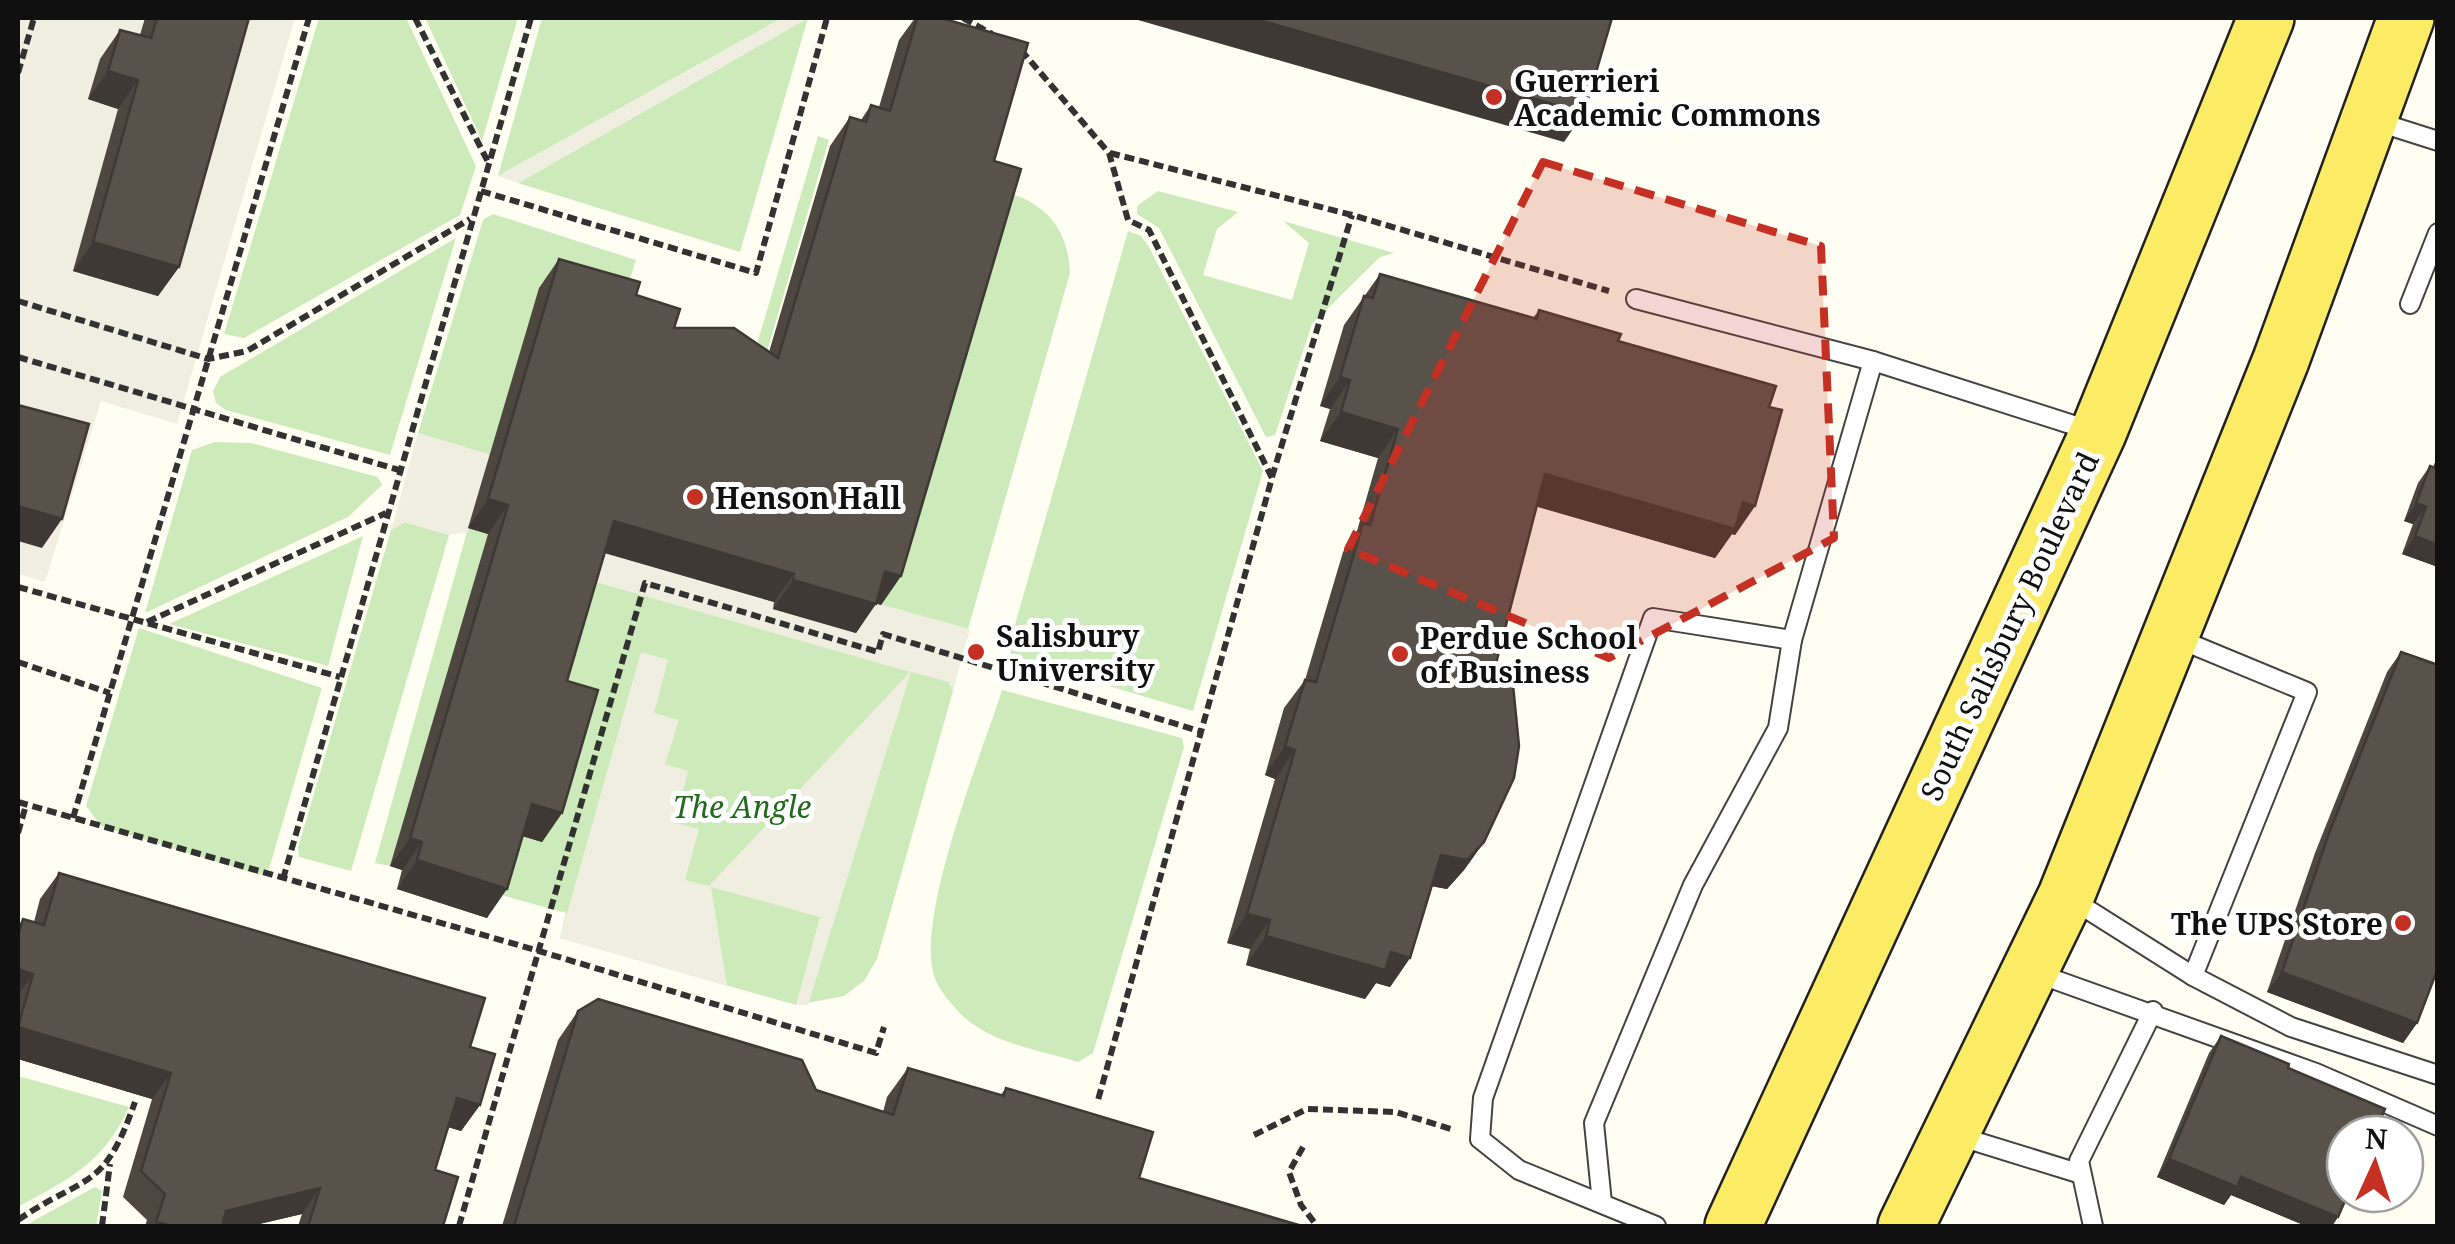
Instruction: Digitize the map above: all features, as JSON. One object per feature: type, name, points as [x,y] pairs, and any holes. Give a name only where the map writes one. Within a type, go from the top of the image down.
[{"type":"main road","name":"South Salisbury Boulevard","points":[[1733,1226],[2098,434],[2266,18]]},
{"type":"main road","points":[[1906,1226],[2066,896],[2288,342],[2406,18]]},
{"type":"lane","points":[[2370,119],[2438,142]]},
{"type":"lane","points":[[2410,304],[2438,233]]},
{"type":"lane","points":[[1636,299],[1873,361],[2098,434]]},
{"type":"lane","points":[[1602,1203],[1594,1124],[1693,885],[1778,728],[1792,640],[1873,361]]},
{"type":"lane","points":[[1656,1226],[1519,1170],[1480,1139],[1483,1098],[1652,618],[1792,640]]},
{"type":"lane","points":[[2170,636],[2307,692],[2193,976]]},
{"type":"lane","points":[[2066,896],[2193,976],[2291,1027],[2438,1075]]},
{"type":"lane","points":[[2029,970],[2316,1073],[2438,1126]]},
{"type":"lane","points":[[2093,1226],[2079,1161],[2152,1011]]},
{"type":"lane","points":[[1950,1134],[2081,1174]]},
{"type":"path","points":[[18,73],[34,18]]},
{"type":"path","points":[[73,818],[309,18]]},
{"type":"path","points":[[415,18],[488,162]]},
{"type":"path","points":[[284,878],[531,18]]},
{"type":"path","points":[[482,191],[756,273],[827,18]]},
{"type":"path","points":[[963,18],[1020,50],[1108,153],[1128,220],[1149,230],[1272,478]]},
{"type":"path","points":[[1108,153],[1352,215],[1636,299]]},
{"type":"path","points":[[1098,1100],[1199,731],[1352,215]]},
{"type":"path","points":[[18,302],[208,360],[247,351],[471,218]]},
{"type":"path","points":[[18,358],[399,470]]},
{"type":"path","points":[[146,623],[387,512]]},
{"type":"path","points":[[459,1226],[645,583],[878,652],[883,634],[1199,731]]},
{"type":"path","points":[[18,587],[340,678]]},
{"type":"path","points":[[18,662],[110,692]]},
{"type":"path","points":[[18,832],[22,804],[538,951],[876,1054],[884,1026]]},
{"type":"path","points":[[102,1226],[111,1158],[135,1102]]},
{"type":"path","points":[[1254,1135],[1307,1109],[1396,1112],[1480,1139]]},
{"type":"path","points":[[1303,1146],[1288,1172],[1301,1206],[1317,1226]]},
{"type":"path","points":[[18,1220],[88,1183],[111,1158]]},
{"type":"highlighted area","points":[[1543,162],[1821,246],[1834,538],[1609,658],[1348,549]]},
{"type":"green space","points":[[319,18],[406,18],[476,166],[460,215],[244,338],[224,334]]},
{"type":"green space","points":[[425,18],[518,18],[482,141]]},
{"type":"green space","points":[[542,18],[782,18],[498,176]]},
{"type":"green space","points":[[808,18],[740,252],[518,183]]},
{"type":"green space","points":[[818,136],[829,140],[759,379],[748,375]]},
{"type":"green space","points":[[1158,191],[1238,212],[1217,229],[1203,275],[1292,300],[1309,243],[1283,221],[1394,253],[1380,257],[1312,324],[1275,435],[1266,437],[1159,228],[1137,214],[1137,206]]},
{"type":"green space","points":[[1013,194],[1038,207],[1055,224],[1066,246],[1070,273],[968,629],[881,605],[1001,198]]},
{"type":"green space","points":[[493,214],[636,260],[620,311],[490,455],[418,433],[483,220]]},
{"type":"green space","points":[[1128,231],[1141,236],[1149,247],[1263,471],[1193,711],[1011,657],[1010,642]]},
{"type":"green space","points":[[456,238],[390,455],[226,410],[216,403],[213,391],[220,377]]},
{"type":"green space","points":[[215,442],[251,443],[378,477],[382,485],[348,517],[145,613],[192,450]]},
{"type":"green space","points":[[405,522],[449,535],[351,871],[299,857],[298,848],[391,530]]},
{"type":"green space","points":[[468,528],[488,534],[390,866],[375,863]]},
{"type":"green space","points":[[363,536],[328,666],[169,624]]},
{"type":"green space","name":"The Angle","points":[[586,579],[949,682],[953,691],[877,959],[864,981],[844,996],[796,1005],[560,938],[566,913],[494,893],[512,833],[541,842],[547,710]]},
{"type":"green space","points":[[139,628],[322,688],[269,869],[259,875],[101,826],[86,806]]},
{"type":"green space","points":[[1002,690],[1182,738],[1184,747],[1093,1053],[1078,1062],[1008,1042],[982,1030],[956,1009],[936,981],[931,955],[941,880]]},
{"type":"green space","points":[[18,1076],[129,1107],[108,1143],[83,1168],[18,1207]]},
{"type":"green space","points":[[95,1187],[102,1191],[96,1226],[24,1226]]},
{"type":"shaded area","points":[[18,18],[295,18],[177,424],[101,401],[45,582],[18,574]]},
{"type":"shaded area","points":[[782,18],[808,18],[518,183],[498,176]]},
{"type":"shaded area","points":[[418,433],[490,455],[468,532],[449,535],[405,522],[391,530]]},
{"type":"shaded area","points":[[594,550],[774,602],[774,609],[855,633],[865,600],[970,629],[953,691],[949,682],[911,672],[808,1005],[796,1005],[820,917],[711,887],[727,986],[560,938],[641,652],[668,660],[654,713],[679,720],[665,764],[688,771],[675,823],[699,829],[685,880],[709,886],[910,672],[586,579]]},
{"type":"building","points":[[157,18],[249,18],[179,267],[93,242],[138,80],[108,71],[120,30],[151,38]]},
{"type":"building","name":"Henson Hall","points":[[917,18],[941,18],[1028,43],[994,161],[1021,169],[901,576],[885,572],[876,604],[793,580],[794,574],[614,521],[567,681],[598,690],[562,813],[532,804],[507,889],[417,860],[422,842],[410,838],[508,505],[488,499],[559,259],[640,282],[636,295],[680,309],[674,328],[734,328],[778,358],[850,117],[866,122],[871,105],[890,111]]},
{"type":"building","points":[[1252,18],[1612,18],[1584,113]]},
{"type":"building","name":"Perdue School of Business","points":[[1380,274],[1537,319],[1539,310],[1621,334],[1618,341],[1776,386],[1769,407],[1782,410],[1755,506],[1743,502],[1735,529],[1545,474],[1492,679],[1513,685],[1519,746],[1514,778],[1484,842],[1467,860],[1441,855],[1410,958],[1391,952],[1385,970],[1266,936],[1270,920],[1247,914],[1295,750],[1285,746],[1305,680],[1316,682],[1363,523],[1370,525],[1398,429],[1341,412],[1350,380],[1340,377],[1364,296],[1373,298]]},
{"type":"building","points":[[18,405],[89,424],[62,519],[18,506]]},
{"type":"building","points":[[2430,466],[2438,469],[2438,545],[2415,536],[2426,507],[2416,503]]},
{"type":"building","points":[[2401,652],[2438,665],[2438,968],[2417,1023],[2282,972],[2329,833]]},
{"type":"building","points":[[59,873],[485,998],[470,1047],[495,1054],[480,1105],[457,1098],[435,1170],[458,1177],[443,1226],[308,1226],[320,1188],[226,1211],[222,1226],[172,1226],[156,1222],[165,1194],[141,1171],[171,1073],[18,1027],[33,974],[18,969],[18,936],[23,919],[44,925]]},
{"type":"building","points":[[598,999],[802,1060],[816,1090],[893,1115],[908,1068],[1004,1096],[1006,1088],[1153,1132],[1139,1178],[1302,1226],[514,1226],[578,1011]]},
{"type":"building","points":[[2221,1036],[2385,1109],[2383,1114],[2325,1114],[2325,1212],[2241,1177],[2237,1187],[2169,1159]]},
{"type":"place","name":"Guerrieri Academic Commons","points":[[1494,97]]},
{"type":"place","name":"Henson Hall","points":[[695,497]]},
{"type":"place","name":"Salisbury University","points":[[976,652]]},
{"type":"place","name":"Perdue School of Business","points":[[1400,654]]},
{"type":"place","name":"The UPS Store","points":[[2403,923]]}]
